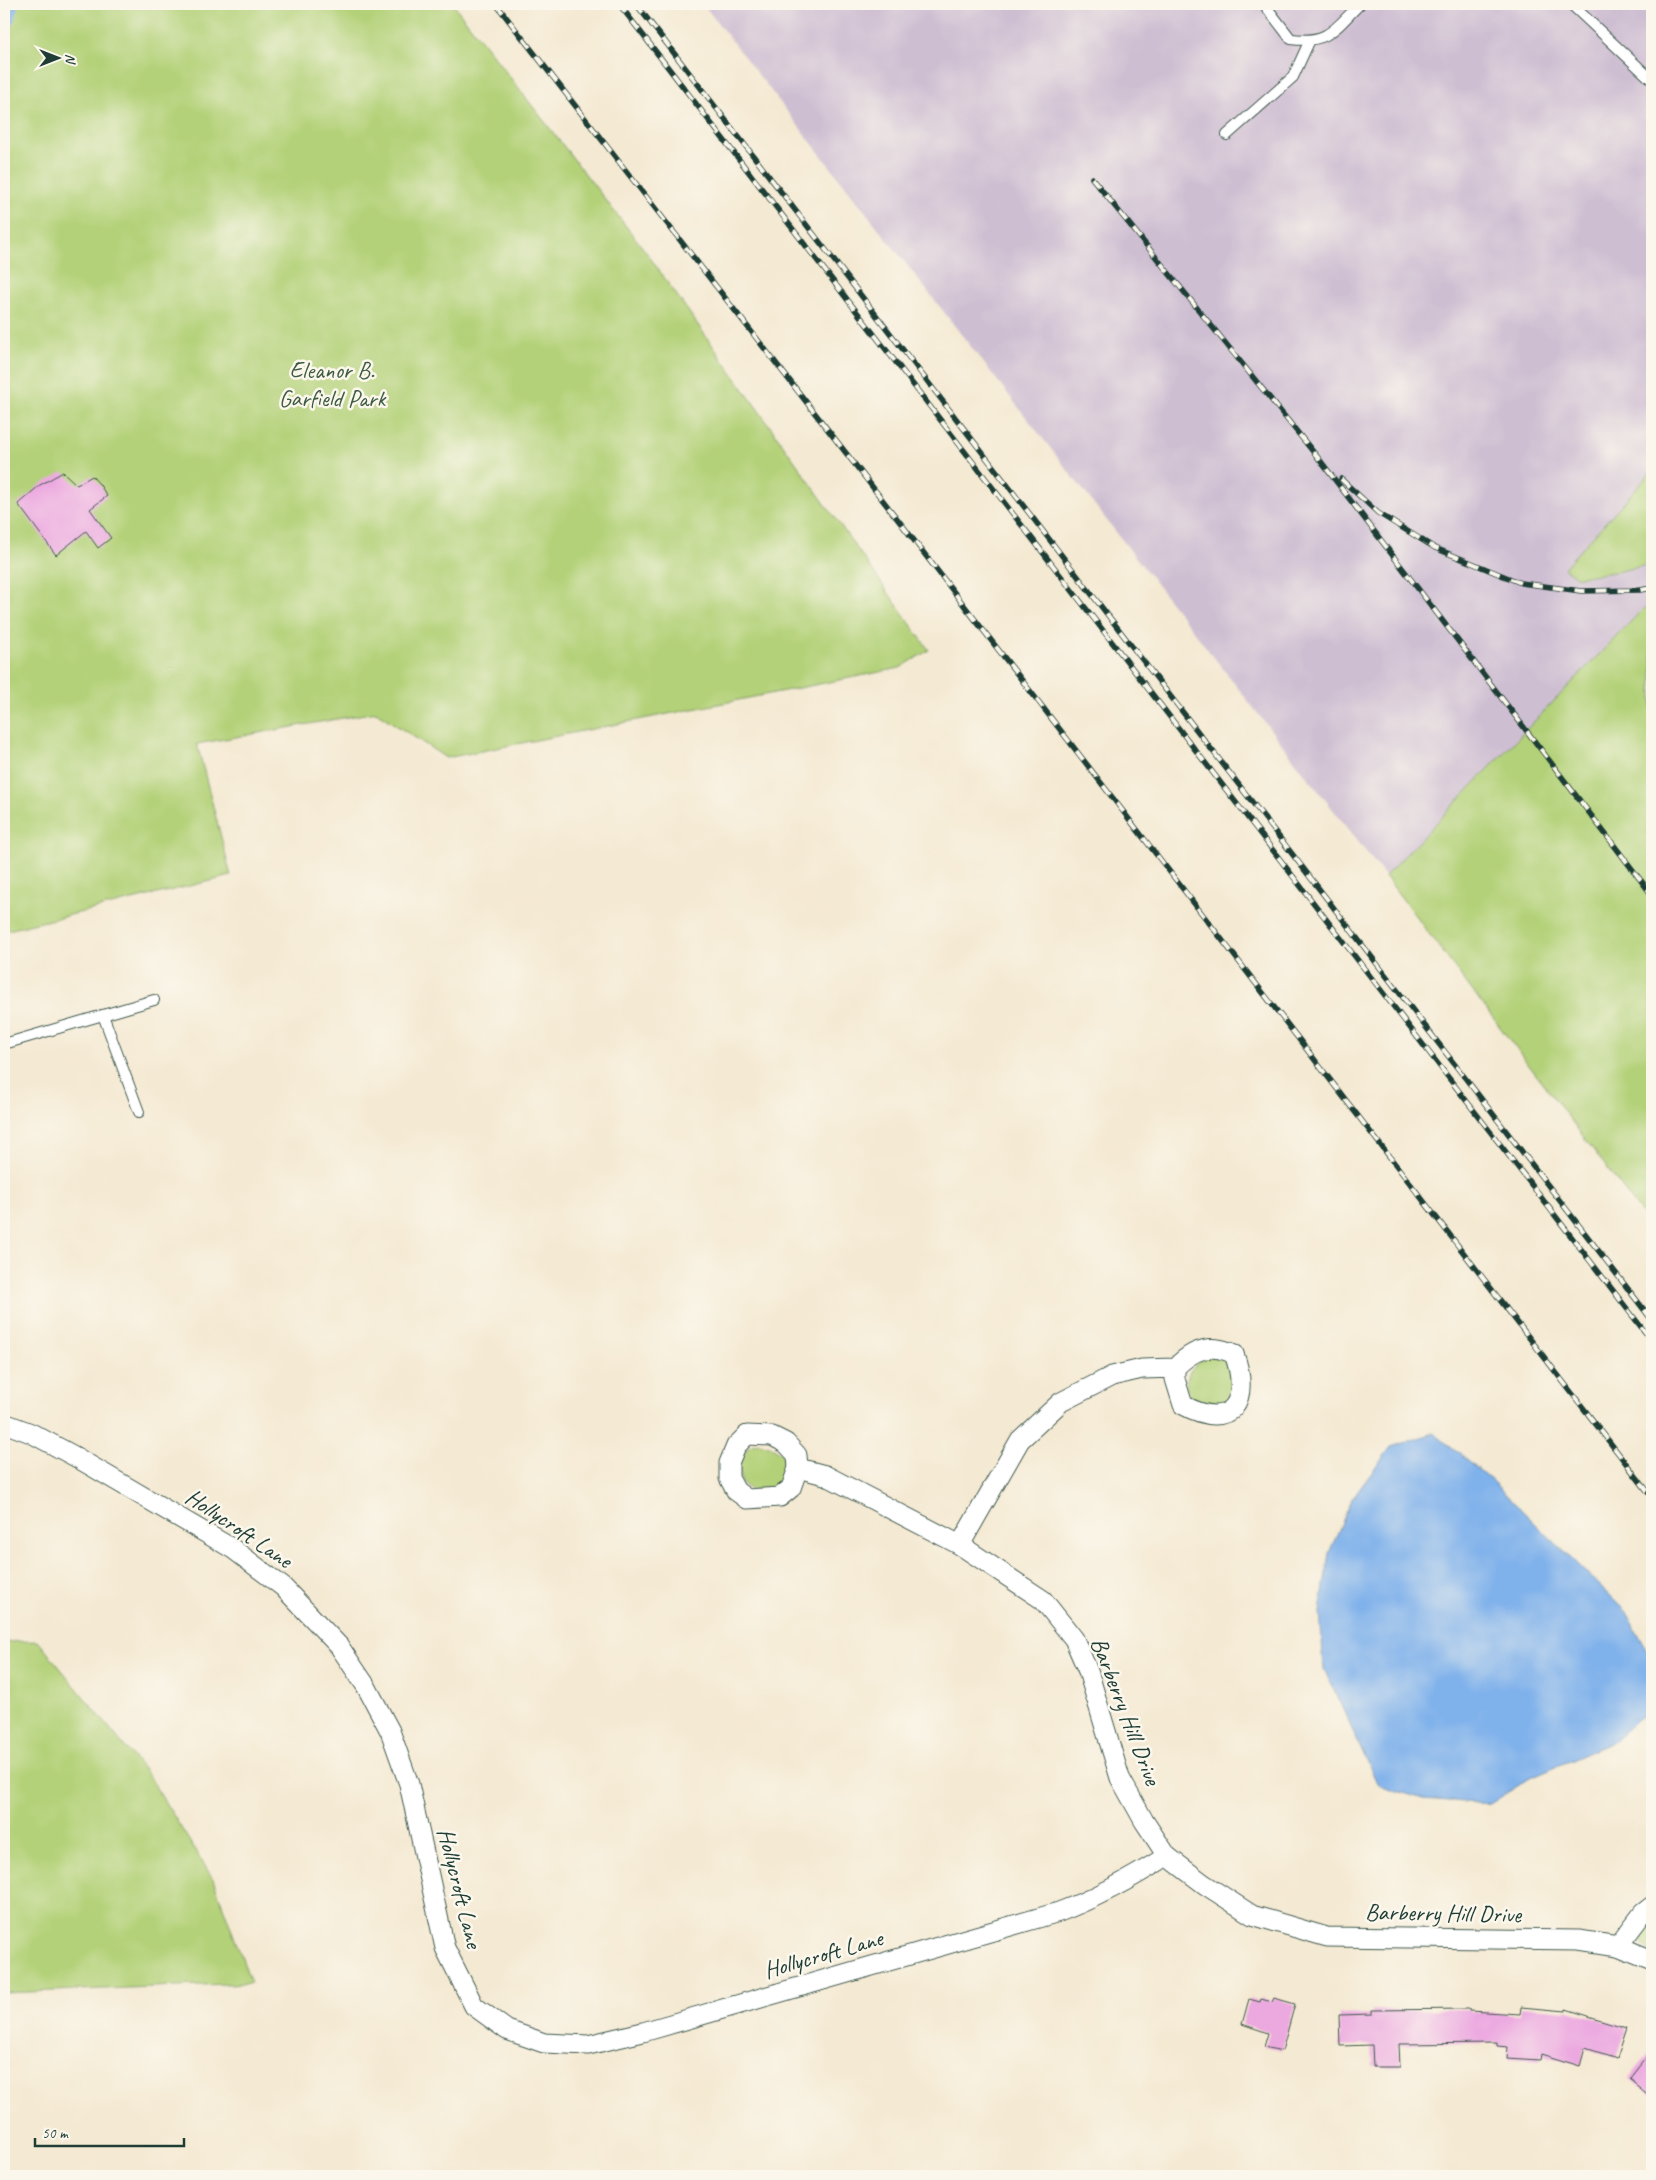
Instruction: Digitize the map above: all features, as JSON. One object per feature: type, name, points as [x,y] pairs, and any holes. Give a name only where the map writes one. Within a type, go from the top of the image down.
[{"type":"street","points":[[960,1545],[1020,1440],[1061,1402],[1112,1376],[1142,1369],[1175,1368]]},
{"type":"street","name":"Hollycroft Lane","points":[[4,1423],[31,1433],[74,1456],[233,1549],[284,1587],[339,1646],[366,1686],[390,1731],[408,1779],[445,1948],[474,2006],[507,2030],[544,2043],[588,2045],[643,2032],[1058,1912],[1092,1900],[1116,1888],[1167,1856]]},
{"type":"street","name":"Barberry Hill Drive","points":[[798,1468],[825,1475],[960,1545],[1043,1600],[1074,1639],[1088,1671],[1120,1778],[1144,1821],[1167,1856],[1204,1884],[1252,1915],[1327,1937],[1579,1940],[1618,1946],[1652,1960]]},
{"type":"street","points":[[1618,1946],[1643,1913],[1652,1906]]},
{"type":"lane","points":[[1264,4],[1291,39],[1309,42],[1326,36],[1360,4]]},
{"type":"lane","points":[[1571,4],[1652,80]]},
{"type":"lane","points":[[1227,135],[1293,77],[1309,42]]},
{"type":"lane","points":[[4,1044],[154,1000]]},
{"type":"lane","points":[[103,1015],[139,1112]]},
{"type":"path","points":[[4,535],[4,562]]},
{"type":"shaded area","points":[[703,4],[1652,4],[1652,1216],[1385,876]]},
{"type":"green space","name":"Eleanor B. Garfield Park","points":[[4,4],[453,4],[646,252],[929,650],[900,668],[446,758],[376,712],[197,744],[231,876],[4,931]]},
{"type":"green space","points":[[1652,471],[1652,564],[1615,572],[1576,577],[1564,568]]},
{"type":"green space","points":[[1652,606],[1652,1227],[1385,876],[1643,609]]},
{"type":"green space","points":[[1208,1357],[1224,1359],[1233,1371],[1235,1378],[1228,1398],[1221,1404],[1200,1406],[1189,1393],[1187,1379],[1194,1367]]},
{"type":"green space","points":[[758,1443],[770,1446],[780,1452],[786,1462],[785,1476],[772,1489],[751,1490],[742,1483],[738,1463],[749,1446]]},
{"type":"green space","points":[[38,1641],[148,1775],[213,1879],[251,1983],[4,1993],[4,1642]]},
{"type":"green space","points":[[1652,1916],[1652,1950],[1642,1945],[1644,1928]]},
{"type":"water","points":[[1434,1433],[1492,1481],[1627,1613],[1652,1659],[1652,1707],[1612,1742],[1530,1778],[1490,1804],[1423,1799],[1378,1785],[1324,1669],[1320,1612],[1329,1553],[1352,1499],[1391,1447]]},
{"type":"building","points":[[63,472],[77,485],[92,476],[107,496],[90,509],[111,538],[98,548],[86,531],[56,555],[18,504],[40,485]]},
{"type":"building","points":[[1274,1998],[1295,2004],[1282,2051],[1264,2047],[1268,2033],[1242,2024],[1249,1999],[1260,2002],[1261,1999],[1272,2002]]},
{"type":"building","points":[[1521,2007],[1566,2011],[1566,2009],[1627,2028],[1617,2058],[1585,2048],[1580,2066],[1541,2054],[1540,2060],[1507,2058],[1508,2047],[1497,2046],[1497,2043],[1399,2044],[1400,2067],[1373,2067],[1372,2045],[1340,2046],[1339,2015],[1372,2014],[1372,2010],[1469,2009],[1469,2011],[1520,2014]]},
{"type":"building","points":[[1652,2050],[1652,2096],[1630,2078]]},
{"type":"waterway","points":[[4,40],[15,4]]},
{"type":"railway","points":[[496,4],[906,530],[1652,1497]]},
{"type":"railway","points":[[619,4],[1652,1341]]},
{"type":"railway","points":[[636,4],[1652,1320]]},
{"type":"railway","points":[[1092,178],[1319,459],[1652,895]]},
{"type":"railway","points":[[1341,479],[1378,513],[1435,548],[1521,583],[1581,591],[1652,588]]}]
